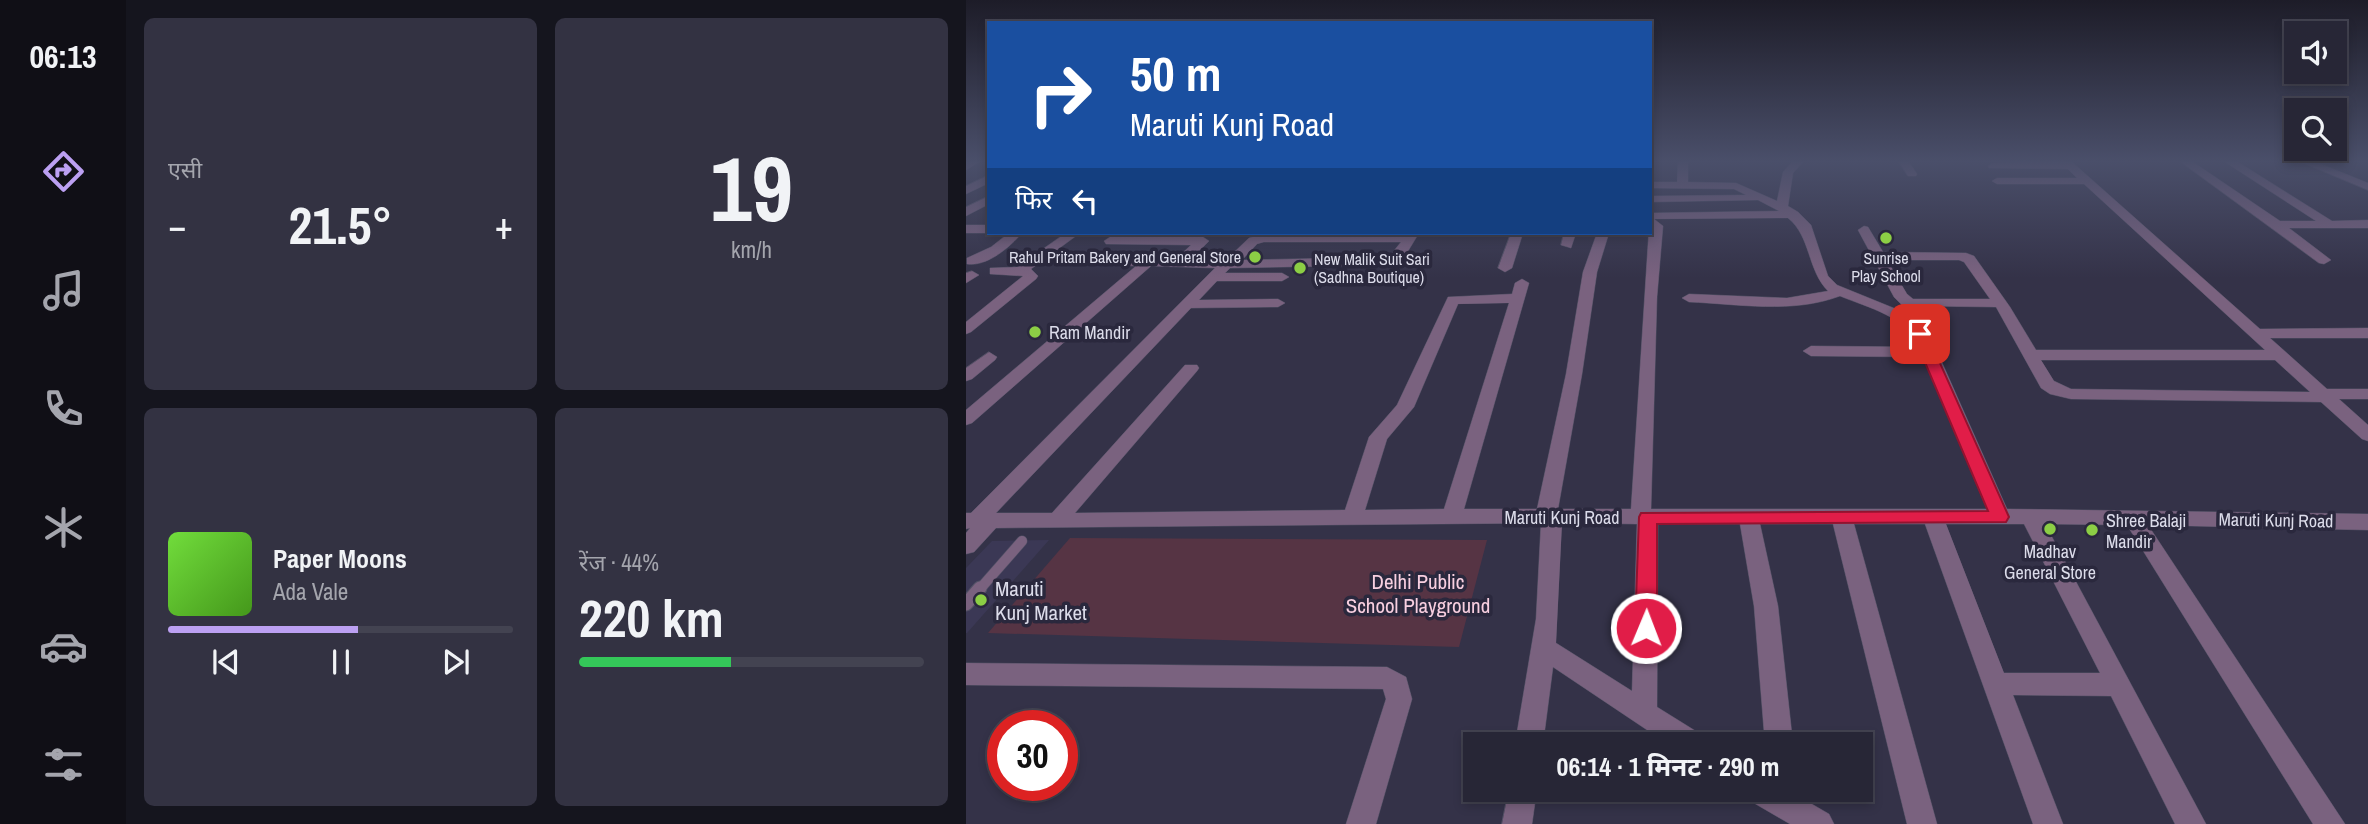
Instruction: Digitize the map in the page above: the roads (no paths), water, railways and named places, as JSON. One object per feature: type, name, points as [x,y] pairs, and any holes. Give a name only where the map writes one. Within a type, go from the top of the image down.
[{"type":"street","points":[[966,212],[986,200]]},
{"type":"street","points":[[1769,200],[1788,210],[1805,225],[1822,277],[1839,292],[1898,315],[1915,327],[2000,517]]},
{"type":"street","points":[[1788,200],[1788,210]]},
{"type":"street","points":[[2108,200],[2368,435]]},
{"type":"street","points":[[2242,200],[2323,260]]},
{"type":"street","points":[[2292,200],[2330,224]]},
{"type":"street","points":[[1652,219],[1788,210]]},
{"type":"street","points":[[1644,710],[1644,517],[1650,297],[1657,226],[1652,221]]},
{"type":"street","points":[[2277,225],[2368,224]]},
{"type":"street","points":[[1864,230],[1900,295],[1912,304]]},
{"type":"street","points":[[970,272],[1014,235]]},
{"type":"street","points":[[1020,271],[1071,235]]},
{"type":"street","points":[[1505,268],[1516,235]]},
{"type":"street","points":[[1532,732],[1551,591],[1549,516],[1590,272],[1602,235]]},
{"type":"street","points":[[1076,260],[1229,263],[1391,261],[1397,258],[1412,236]]},
{"type":"street","points":[[966,546],[978,520],[1073,418],[1253,241],[1263,238],[1412,236]]},
{"type":"street","points":[[1182,260],[1209,237]]},
{"type":"street","points":[[1111,241],[1209,237]]},
{"type":"street","points":[[1879,256],[1967,257],[2000,303],[2047,384],[2056,390],[2071,394],[2368,394]]},
{"type":"street","points":[[966,419],[973,407],[1150,260]]},
{"type":"street","points":[[966,330],[1031,276],[1029,272],[995,271]]},
{"type":"street","points":[[1214,277],[1282,277]]},
{"type":"street","points":[[1353,517],[1378,437],[1405,407],[1453,300],[1520,290],[1452,517]]},
{"type":"street","points":[[1689,298],[1808,300],[1828,298],[1839,292]]},
{"type":"street","points":[[1189,304],[1278,303]]},
{"type":"street","points":[[1898,315],[1912,304],[2000,303]]},
{"type":"street","points":[[2254,334],[2368,333]]},
{"type":"street","points":[[1811,351],[1928,352]]},
{"type":"street","points":[[2030,355],[2278,355]]},
{"type":"street","points":[[966,376],[989,357]]},
{"type":"street","points":[[1059,518],[1191,368]]},
{"type":"street","name":"Maruti Kunj Road","points":[[978,520],[1549,516],[2031,517],[2368,522]]},
{"type":"street","points":[[2031,517],[2192,824]]},
{"type":"street","points":[[1749,518],[1766,606],[1778,732]]},
{"type":"street","points":[[1842,518],[1922,824]]},
{"type":"street","points":[[1933,518],[2048,824]]},
{"type":"street","points":[[2133,518],[2330,824]]},
{"type":"street","points":[[1544,648],[1675,732]]},
{"type":"street","points":[[966,674],[1387,678],[1397,685],[1399,699],[1361,824]]},
{"type":"street","points":[[1995,684],[2119,685]]},
{"type":"street","points":[[1517,824],[1521,802]]},
{"type":"street","points":[[1790,802],[1819,824]]},
{"type":"lane","points":[[966,604],[1022,541]]},
{"type":"place","name":"Sunrise Play School","points":[[1886,238]]},
{"type":"place","name":"Rahul Pritam Bakery and General Store","points":[[1255,257]]},
{"type":"place","name":"New Malik Suit Sari (Sadhna Boutique)","points":[[1300,268]]},
{"type":"place","name":"Ram Mandir","points":[[1035,332]]},
{"type":"place","name":"Madhav General Store","points":[[2050,529]]},
{"type":"place","name":"Shree Balaji Mandir","points":[[2092,530]]},
{"type":"place","name":"Maruti Kunj Market","points":[[981,600]]},
{"type":"park label","name":"Delhi Public School Playground","points":[[1418,593]]}]
